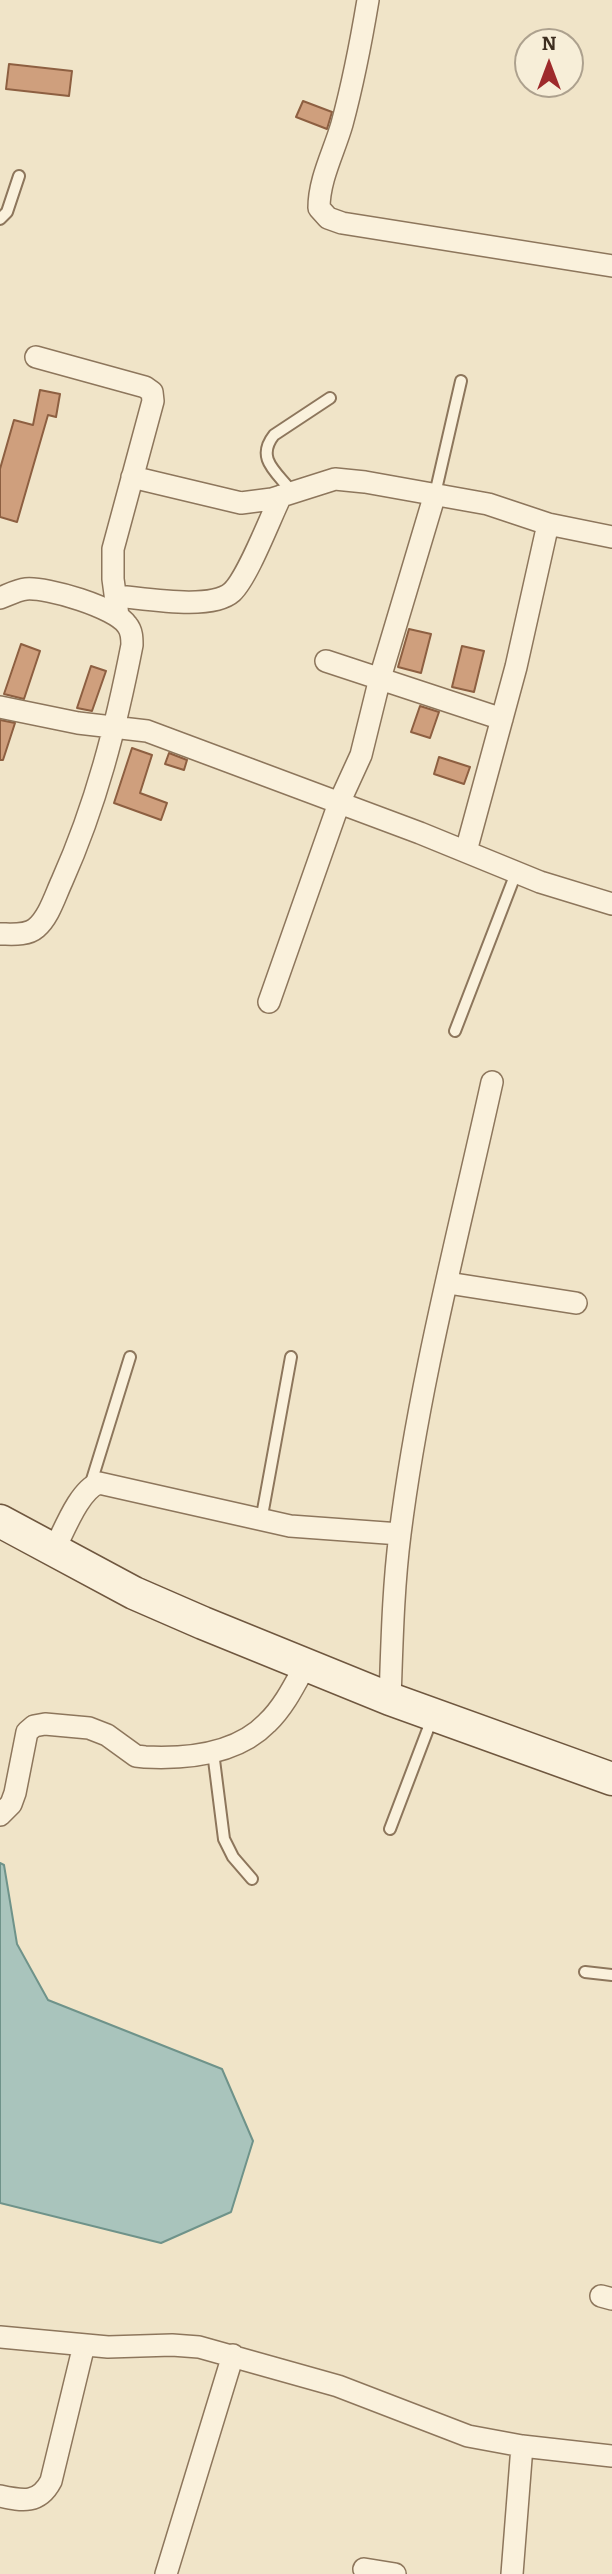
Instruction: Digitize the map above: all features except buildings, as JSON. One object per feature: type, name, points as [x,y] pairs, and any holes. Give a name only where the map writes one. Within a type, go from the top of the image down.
[{"type":"main road","points":[[1,1527],[54,1550],[166,1607],[390,1699],[612,1779]]},
{"type":"street","points":[[368,0],[359,54],[341,126],[319,194],[319,208],[328,218],[342,223],[612,266]]},
{"type":"street","points":[[0,934],[35,930],[49,908],[85,828],[116,726],[132,634],[117,606],[112,567],[113,548],[153,401],[152,392],[145,387],[36,357]]},
{"type":"street","points":[[132,477],[241,503],[287,494],[335,480],[435,494],[497,507],[548,524],[612,537]]},
{"type":"street","points":[[0,598],[22,589],[35,589],[106,609],[117,606],[217,600],[231,593],[241,580],[287,494]]},
{"type":"street","points":[[269,1002],[339,803],[360,755],[435,494]]},
{"type":"street","points":[[466,851],[502,719],[548,524]]},
{"type":"street","points":[[326,661],[502,719]]},
{"type":"street","points":[[0,707],[78,723],[147,731],[466,851],[567,892],[612,904]]},
{"type":"street","points":[[390,1699],[393,1613],[400,1534],[417,1424],[492,1082]]},
{"type":"street","points":[[447,1283],[576,1303]]},
{"type":"street","points":[[54,1550],[90,1486],[99,1483],[261,1521],[314,1529],[400,1534]]},
{"type":"street","points":[[0,1815],[11,1804],[27,1732],[34,1726],[44,1724],[99,1730],[127,1751],[145,1758],[213,1752],[241,1742],[268,1723],[306,1664]]},
{"type":"street","points":[[0,2337],[84,2345],[199,2347],[338,2386],[400,2407],[433,2424],[468,2436],[522,2446],[612,2456]]},
{"type":"street","points":[[0,2496],[31,2500],[46,2490],[51,2481],[84,2345]]},
{"type":"street","points":[[166,2574],[233,2355]]},
{"type":"street","points":[[512,2574],[522,2446]]},
{"type":"street","points":[[364,2569],[395,2574]]},
{"type":"lane","points":[[0,219],[7,212],[19,176]]},
{"type":"lane","points":[[435,494],[461,381]]},
{"type":"lane","points":[[287,494],[267,461],[267,444],[274,435],[330,398]]},
{"type":"lane","points":[[455,1031],[516,873]]},
{"type":"lane","points":[[90,1486],[130,1357]]},
{"type":"lane","points":[[261,1521],[291,1357]]},
{"type":"lane","points":[[390,1829],[434,1714]]},
{"type":"lane","points":[[213,1752],[225,1839],[233,1857],[252,1879]]},
{"type":"lane","points":[[586,1972],[612,1975]]},
{"type":"water","points":[[0,1863],[4,1865],[17,1944],[48,2000],[222,2069],[253,2141],[231,2212],[161,2243],[0,2203]]}]
